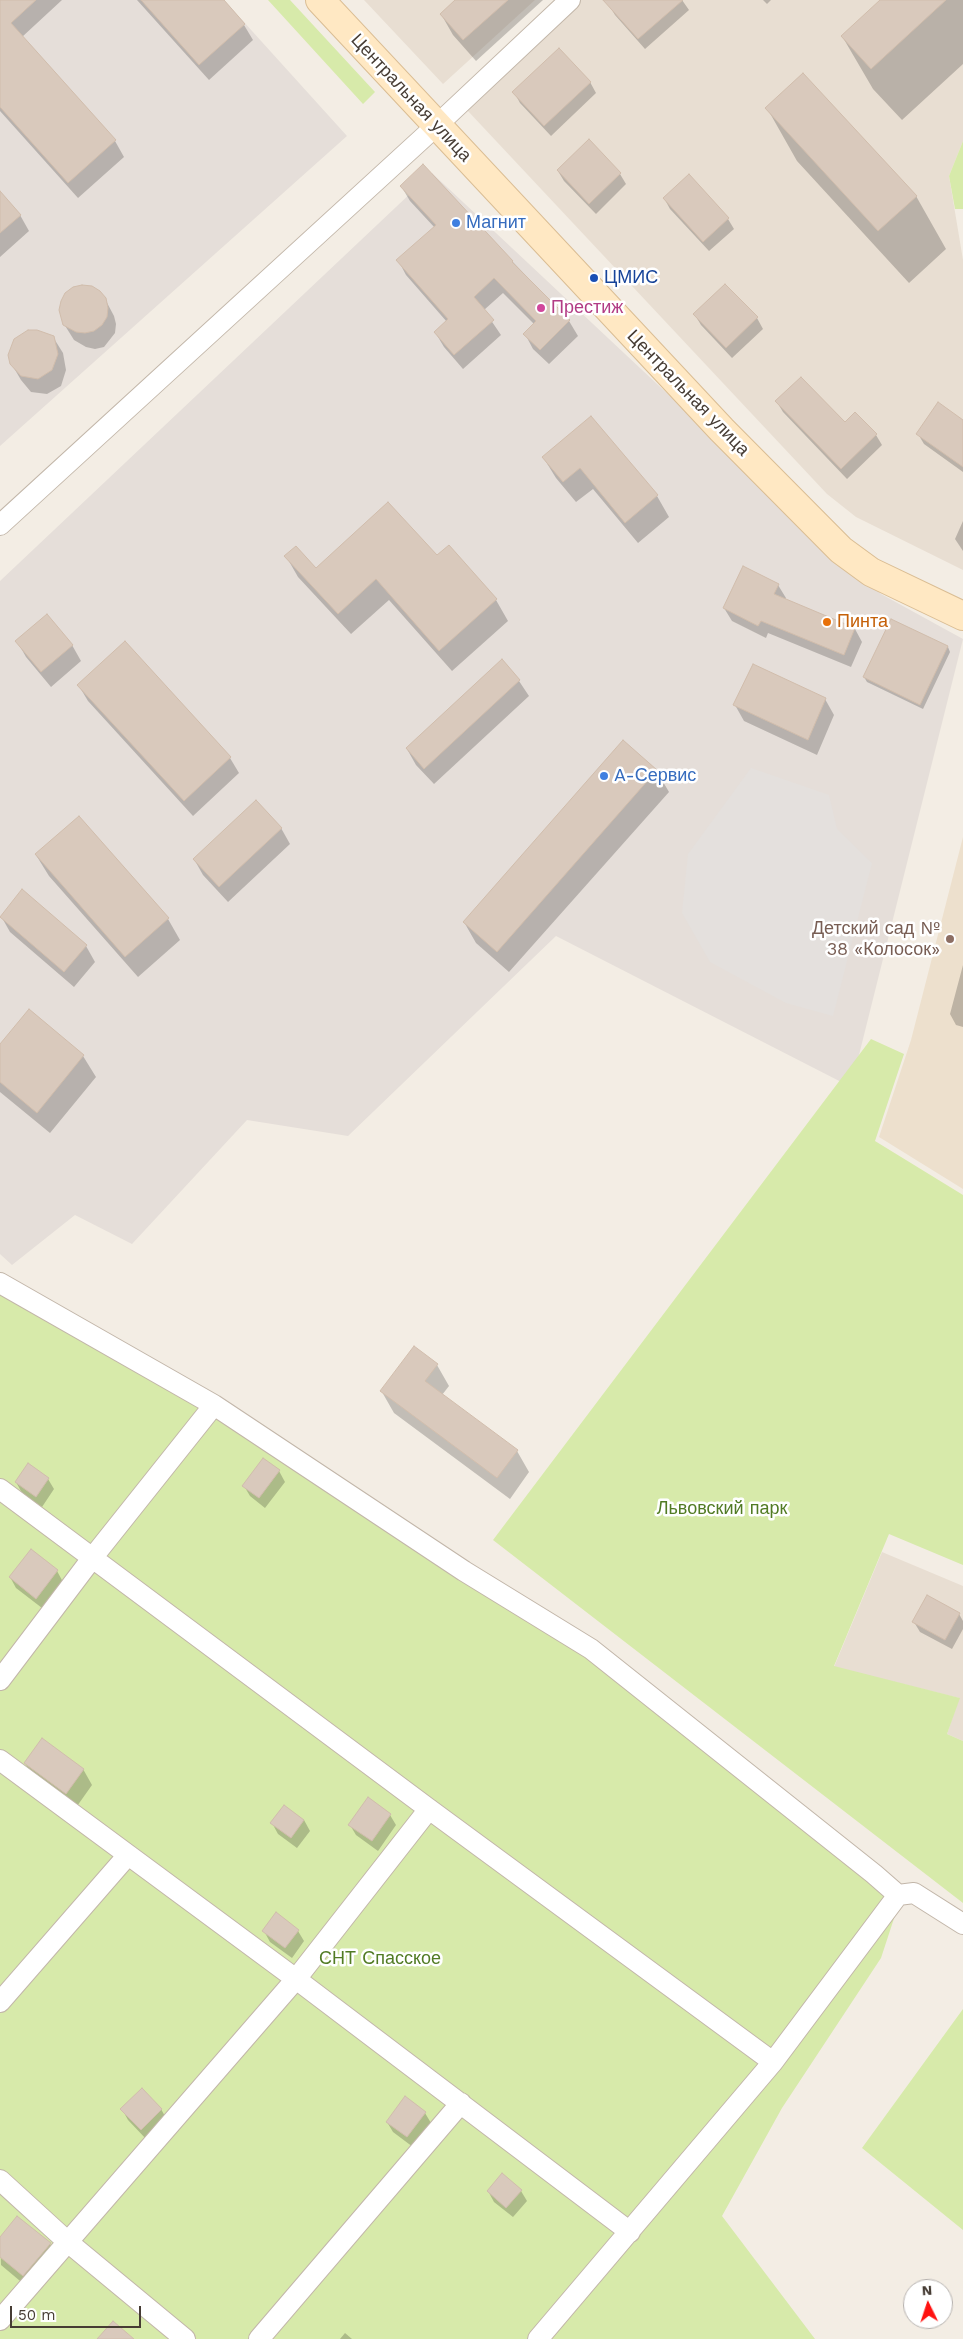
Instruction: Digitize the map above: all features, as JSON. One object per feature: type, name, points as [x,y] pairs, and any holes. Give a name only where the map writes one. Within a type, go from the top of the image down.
[{"type":"street","name":"Центральная улица","points":[[320,0],[722,430],[841,550],[871,572],[963,616]]},
{"type":"street","points":[[0,524],[436,126],[570,0]]},
{"type":"street","points":[[0,1283],[214,1405],[464,1570],[591,1649],[898,1895]]},
{"type":"street","points":[[0,1680],[93,1557],[214,1405]]},
{"type":"street","points":[[0,1489],[429,1810],[773,2062]]},
{"type":"street","points":[[0,1760],[296,1979],[630,2232]]},
{"type":"street","points":[[0,2320],[296,1979],[429,1810]]},
{"type":"street","points":[[0,2002],[128,1855]]},
{"type":"street","points":[[538,2339],[773,2062],[898,1895],[914,1893],[963,1924]]},
{"type":"street","points":[[259,2339],[461,2103]]},
{"type":"street","points":[[0,2180],[69,2242],[185,2339]]},
{"type":"shaded area","points":[[0,0],[224,0],[347,136],[0,446]]},
{"type":"shaded area","points":[[364,0],[535,0],[443,84]]},
{"type":"shaded area","points":[[579,0],[963,0],[963,141],[949,176],[963,260],[963,570],[856,517],[827,494],[467,110]]},
{"type":"shaded area","name":"ЦМИС","points":[[432,173],[881,594],[963,639],[851,1087],[556,936],[348,1136],[247,1120],[132,1244],[75,1215],[12,1265],[0,1254],[0,581]]},
{"type":"shaded area","points":[[751,768],[829,795],[837,829],[872,863],[833,1016],[786,1003],[710,962],[682,913],[688,854]]},
{"type":"shaded area","name":"Детский сад № 38 «Колосок»","points":[[963,837],[963,1189],[879,1137],[911,1040]]},
{"type":"shaded area","points":[[882,1552],[963,1586],[963,1741],[947,1734],[959,1698],[834,1667]]},
{"type":"green space","points":[[268,0],[290,0],[375,92],[363,104]]},
{"type":"green space","points":[[963,141],[963,209],[955,209],[949,176]]},
{"type":"green space","name":"Львовский парк","points":[[871,1039],[904,1054],[875,1141],[963,1195],[963,1565],[889,1534],[834,1666],[960,1698],[947,1734],[963,1741],[963,1903],[493,1540]]},
{"type":"green space","name":"СНТ Спасское","points":[[0,1277],[431,1541],[904,1888],[881,1958],[782,2108],[722,2216],[815,2339],[0,2339]]},
{"type":"green space","points":[[963,2009],[963,2230],[862,2148]]},
{"type":"building","points":[[0,0],[36,0],[11,23],[116,140],[68,183],[0,107]]},
{"type":"building","points":[[141,0],[224,0],[245,24],[199,65]]},
{"type":"building","points":[[455,0],[508,0],[463,40],[440,14]]},
{"type":"building","points":[[603,0],[683,0],[638,39]]},
{"type":"building","points":[[880,0],[946,0],[871,69],[841,36]]},
{"type":"building","points":[[559,48],[591,82],[544,126],[512,92]]},
{"type":"building","points":[[803,73],[917,196],[878,231],[765,108]]},
{"type":"building","points":[[589,139],[621,173],[589,204],[557,170]]},
{"type":"building","points":[[423,164],[512,262],[570,320],[540,350],[523,334],[536,321],[494,278],[474,297],[494,320],[454,355],[434,332],[448,319],[396,260],[436,225],[400,186]]},
{"type":"building","points":[[689,174],[729,218],[703,242],[663,198]]},
{"type":"building","points":[[0,191],[21,215],[0,233]]},
{"type":"building","points":[[725,284],[758,317],[726,348],[693,314]]},
{"type":"building","points":[[82,285],[92,286],[100,291],[106,298],[108,308],[107,317],[102,325],[94,331],[85,333],[76,332],[63,325],[59,310],[65,293],[73,287]]},
{"type":"building","points":[[28,330],[37,330],[54,336],[58,354],[52,370],[38,379],[21,376],[10,364],[8,355],[14,339]]},
{"type":"building","points":[[801,377],[845,422],[855,412],[877,434],[841,469],[775,401]]},
{"type":"building","points":[[938,402],[963,420],[963,467],[916,434]]},
{"type":"building","points":[[591,416],[658,495],[625,523],[580,468],[563,482],[542,457]]},
{"type":"building","points":[[388,502],[437,555],[449,545],[497,599],[439,651],[376,579],[338,614],[284,556],[296,546],[316,568]]},
{"type":"building","points":[[743,566],[779,584],[774,594],[855,628],[844,655],[761,621],[758,626],[723,608]]},
{"type":"building","points":[[47,614],[73,645],[41,672],[15,641]]},
{"type":"building","points":[[891,619],[948,646],[920,705],[863,677]]},
{"type":"building","points":[[125,641],[231,757],[184,801],[77,685]]},
{"type":"building","points":[[502,659],[520,680],[424,769],[406,748]]},
{"type":"building","points":[[753,664],[826,698],[808,740],[733,705]]},
{"type":"building","points":[[623,740],[657,770],[497,952],[463,922]]},
{"type":"building","points":[[256,800],[282,828],[219,887],[193,859]]},
{"type":"building","points":[[79,816],[169,918],[125,957],[35,854]]},
{"type":"building","points":[[22,889],[87,945],[64,972],[0,917]]},
{"type":"building","points":[[29,1009],[84,1055],[37,1113],[0,1082],[0,1044]]},
{"type":"building","points":[[414,1346],[438,1364],[425,1381],[518,1450],[497,1478],[380,1391]]},
{"type":"building","points":[[263,1458],[280,1470],[259,1498],[242,1486]]},
{"type":"building","points":[[28,1463],[49,1478],[36,1497],[15,1482]]},
{"type":"building","points":[[31,1549],[58,1570],[36,1599],[9,1577]]},
{"type":"building","points":[[927,1595],[960,1613],[945,1640],[912,1622]]},
{"type":"building","points":[[42,1738],[84,1769],[66,1794],[24,1763]]},
{"type":"building","points":[[368,1797],[391,1814],[372,1841],[348,1825]]},
{"type":"building","points":[[284,1805],[304,1820],[291,1838],[270,1823]]},
{"type":"building","points":[[276,1912],[299,1930],[285,1948],[262,1931]]},
{"type":"building","points":[[142,2088],[162,2109],[141,2130],[120,2109]]},
{"type":"building","points":[[405,2096],[426,2112],[407,2137],[386,2122]]},
{"type":"building","points":[[502,2173],[522,2190],[506,2208],[487,2191]]},
{"type":"building","points":[[17,2216],[51,2243],[23,2276],[0,2257],[0,2237]]},
{"type":"building","points":[[113,2321],[134,2339],[97,2339]]},
{"type":"place","name":"Магнит","points":[[456,223]]},
{"type":"place","name":"ЦМИС","points":[[594,278]]},
{"type":"place","name":"Престиж","points":[[541,308]]},
{"type":"place","name":"Пинта","points":[[827,622]]},
{"type":"place","name":"A-Сервис","points":[[604,776]]},
{"type":"place","name":"Детский сад № 38 «Колосок»","points":[[950,939]]}]
